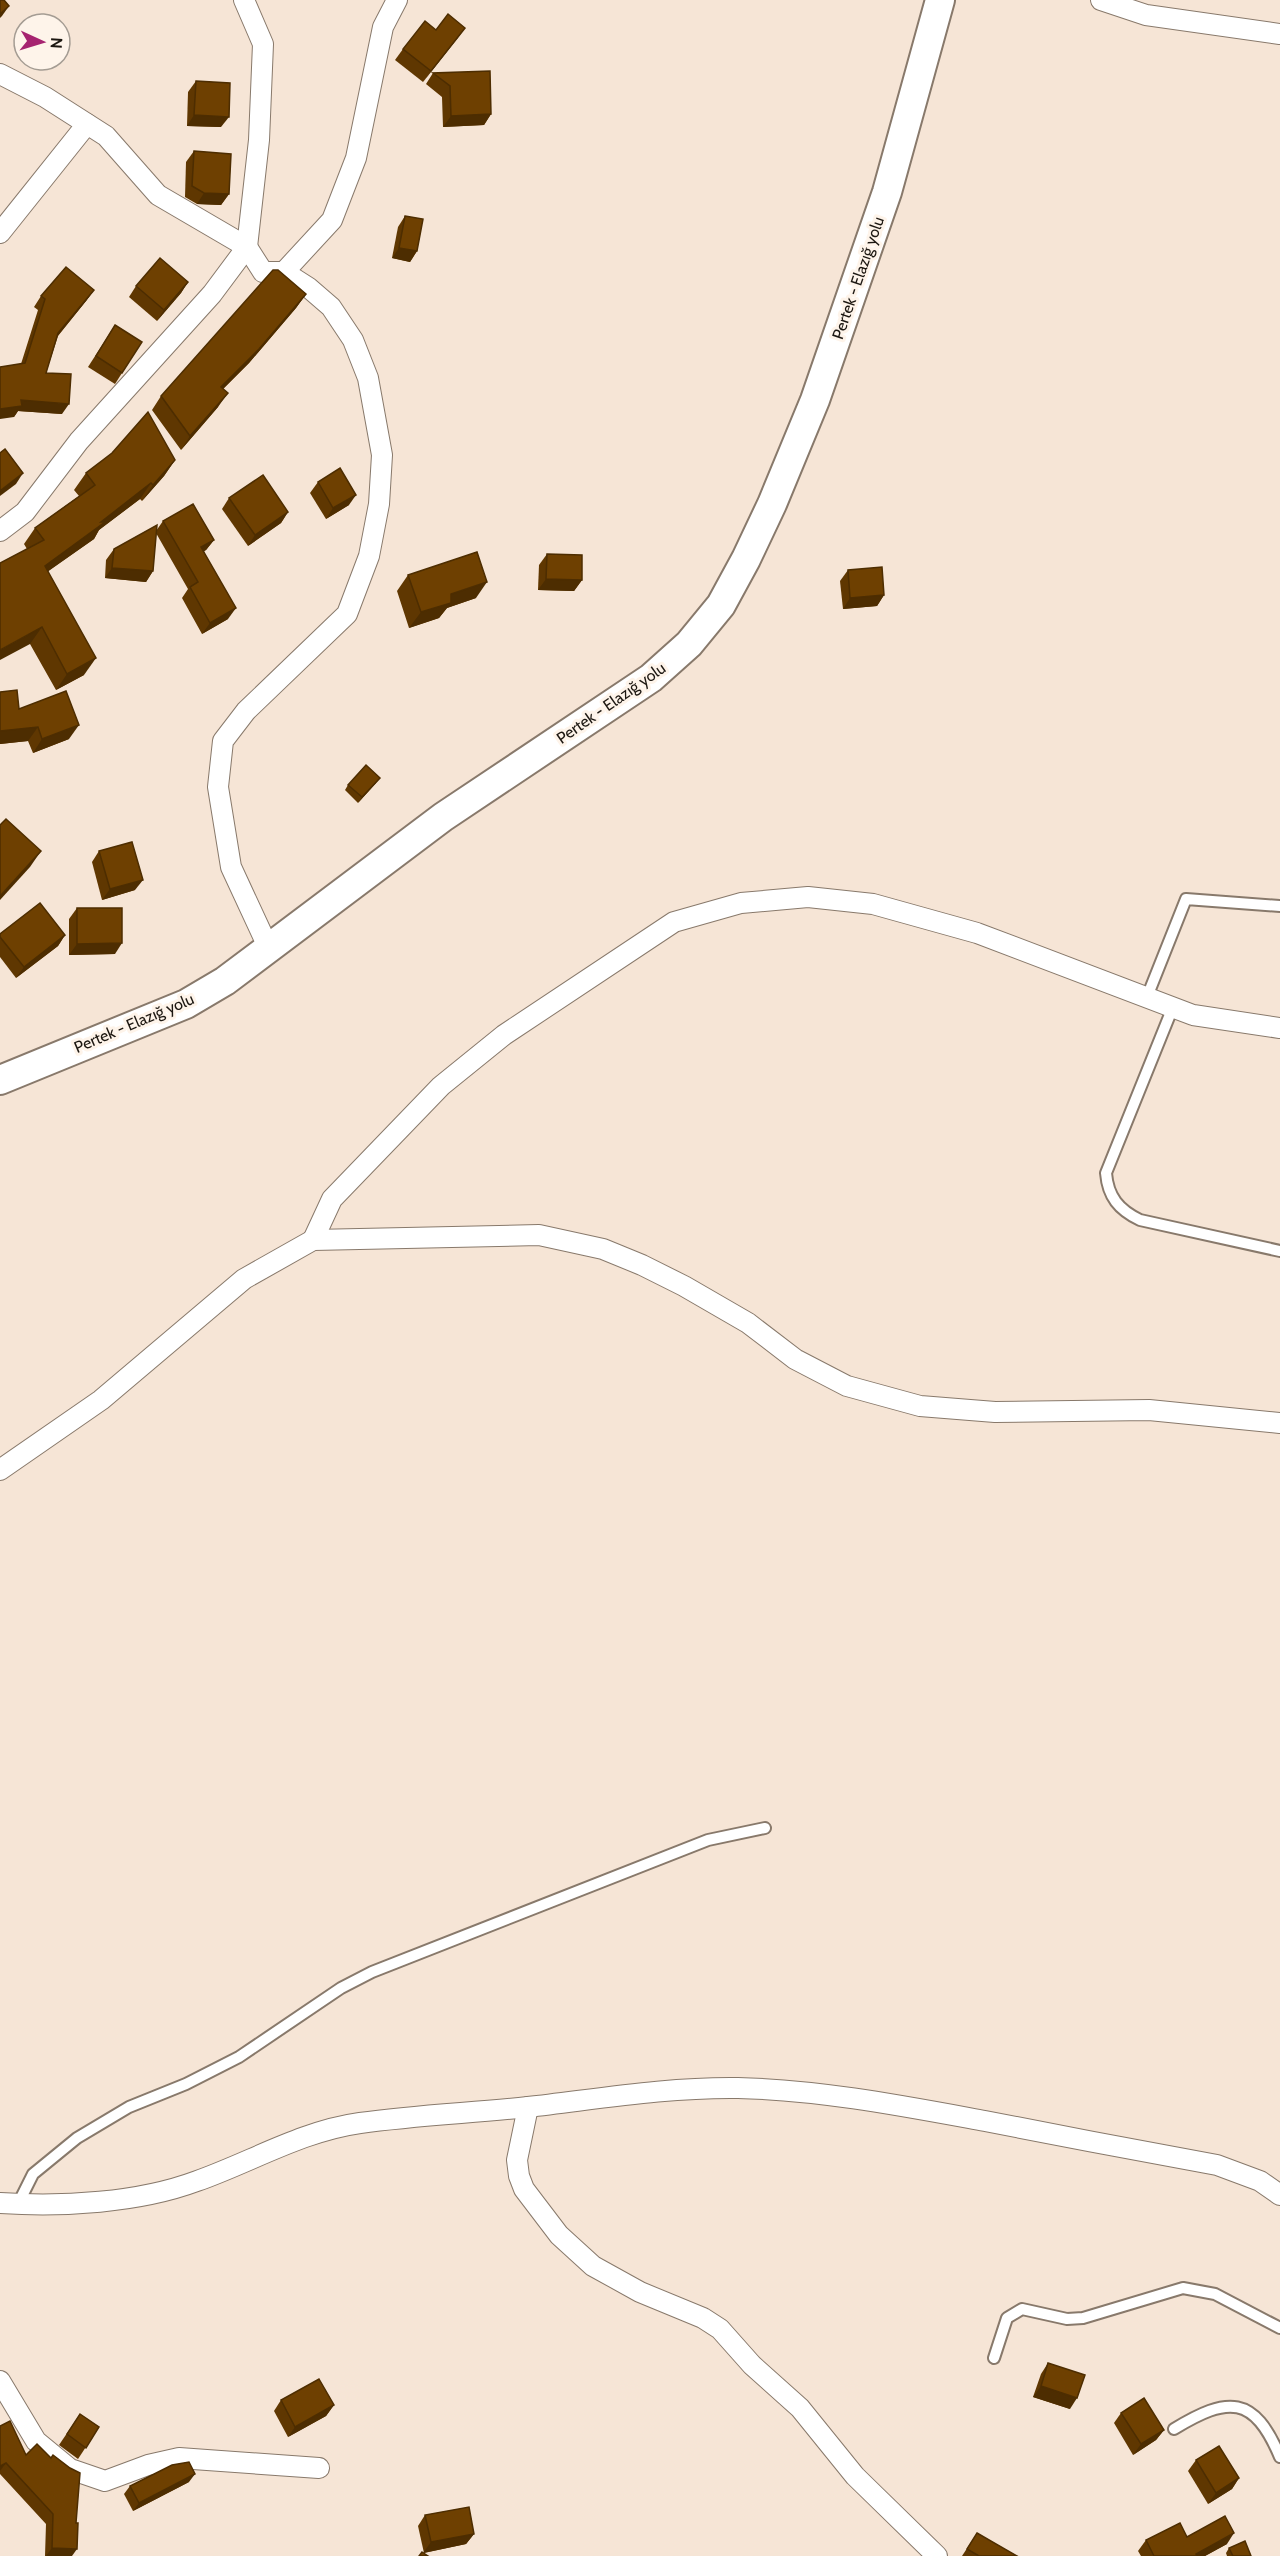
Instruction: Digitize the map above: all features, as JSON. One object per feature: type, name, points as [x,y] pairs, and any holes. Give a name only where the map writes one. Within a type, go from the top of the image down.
[{"type":"main road","name":"Pertek - Elazığ yolu","points":[[0,1080],[186,1004],[269,949],[443,817],[651,678],[689,644],[721,605],[755,541],[815,400],[887,192],[940,0]]},
{"type":"street","points":[[0,531],[25,512],[79,441],[212,294],[247,248],[259,140],[263,44],[244,0]]},
{"type":"street","points":[[284,273],[332,220],[356,158],[383,27],[397,0]]},
{"type":"street","points":[[1101,0],[1146,15],[1280,34]]},
{"type":"street","points":[[0,74],[45,96],[106,136],[158,195],[247,248],[263,272],[284,273],[309,288],[331,307],[353,340],[368,378],[382,455],[379,504],[369,556],[347,614],[246,711],[223,741],[218,787],[231,867],[269,949]]},
{"type":"street","points":[[2,226],[87,124]]},
{"type":"street","points":[[313,1240],[332,1199],[441,1086],[504,1035],[674,922],[707,911],[775,898],[819,898],[873,904],[977,933],[1193,1015],[1280,1028]]},
{"type":"street","points":[[0,1470],[100,1400],[244,1279],[313,1240],[539,1235],[603,1249],[642,1264],[684,1286],[748,1323],[795,1359],[846,1386],[920,1406],[995,1412],[1149,1410],[1280,1423]]},
{"type":"street","points":[[9,2203],[67,2205],[116,2200],[192,2183],[279,2146],[323,2131],[359,2123],[528,2107],[668,2089],[741,2088],[827,2094],[914,2108],[1217,2165],[1260,2181],[1280,2195]]},
{"type":"street","points":[[528,2107],[518,2160],[519,2176],[524,2189],[559,2235],[592,2266],[640,2292],[703,2318],[720,2329],[752,2365],[800,2409],[855,2476],[937,2556]]},
{"type":"street","points":[[0,2381],[36,2441],[70,2469],[105,2481],[148,2465],[178,2458],[319,2468]]},
{"type":"lane","points":[[1147,997],[1186,899],[1280,906]]},
{"type":"lane","points":[[1173,1007],[1106,1173],[1110,1192],[1121,1209],[1140,1220],[1280,1251]]},
{"type":"lane","points":[[9,2203],[33,2174],[86,2132],[129,2107],[186,2084],[232,2061],[311,2006],[372,1972],[708,1840],[765,1828]]},
{"type":"lane","points":[[994,2358],[1007,2318],[1022,2309],[1067,2319],[1083,2318],[1183,2288],[1215,2294],[1280,2328]]},
{"type":"lane","points":[[1174,2428],[1209,2409],[1219,2406],[1240,2408],[1262,2422],[1280,2457]]},
{"type":"building","points":[[0,0],[4,0],[9,6],[0,14]]},
{"type":"building","points":[[448,14],[465,28],[431,71],[403,49],[425,21],[436,30]]},
{"type":"building","points":[[490,71],[491,114],[451,116],[450,86],[433,73]]},
{"type":"building","points":[[196,81],[230,83],[229,117],[194,115]]},
{"type":"building","points":[[194,151],[231,154],[229,194],[204,193],[192,186]]},
{"type":"building","points":[[405,216],[423,219],[417,251],[399,248]]},
{"type":"building","points":[[160,258],[188,282],[164,310],[136,286]]},
{"type":"building","points":[[66,267],[94,290],[58,333],[46,373],[71,374],[69,404],[21,400],[22,406],[0,409],[0,367],[25,363],[45,299],[41,296]]},
{"type":"building","points":[[273,270],[278,270],[306,294],[259,349],[221,387],[228,393],[190,436],[161,396]]},
{"type":"building","points":[[115,325],[142,342],[122,373],[96,356]]},
{"type":"building","points":[[148,412],[175,460],[153,485],[151,483],[101,522],[105,522],[45,566],[96,658],[67,674],[42,627],[0,650],[0,563],[44,540],[35,528],[95,485],[86,473],[112,453]]},
{"type":"building","points":[[5,449],[23,473],[0,491],[0,453]]},
{"type":"building","points":[[340,468],[356,495],[333,508],[318,482]]},
{"type":"building","points":[[263,475],[288,512],[255,535],[229,498]]},
{"type":"building","points":[[193,504],[214,540],[201,547],[236,608],[210,623],[190,587],[198,582],[163,521]]},
{"type":"building","points":[[157,525],[153,571],[112,568],[114,549]]},
{"type":"building","points":[[477,552],[487,582],[451,594],[451,603],[421,612],[408,575]]},
{"type":"building","points":[[547,554],[582,555],[582,580],[546,579]]},
{"type":"building","points":[[882,567],[884,595],[850,598],[848,570]]},
{"type":"building","points":[[17,690],[19,709],[66,691],[79,725],[42,739],[38,727],[0,731],[0,692]]},
{"type":"building","points":[[366,765],[380,778],[362,797],[348,785]]},
{"type":"building","points":[[6,819],[41,851],[0,896],[0,825]]},
{"type":"building","points":[[132,842],[143,880],[110,889],[99,851]]},
{"type":"building","points":[[40,903],[65,935],[24,967],[0,934]]},
{"type":"building","points":[[77,908],[122,908],[122,943],[77,944]]},
{"type":"building","points":[[1048,2363],[1085,2375],[1077,2398],[1041,2386]]},
{"type":"building","points":[[319,2379],[334,2405],[295,2427],[281,2400]]},
{"type":"building","points":[[1144,2398],[1164,2430],[1141,2444],[1121,2413]]},
{"type":"building","points":[[80,2414],[99,2427],[86,2448],[67,2434]]},
{"type":"building","points":[[10,2421],[26,2455],[37,2444],[51,2458],[53,2455],[80,2473],[76,2523],[78,2523],[77,2549],[52,2548],[53,2514],[6,2463],[0,2466],[0,2426]]},
{"type":"building","points":[[1219,2446],[1239,2478],[1216,2493],[1196,2460]]},
{"type":"building","points":[[189,2462],[195,2474],[139,2503],[130,2486],[172,2465]]},
{"type":"building","points":[[469,2507],[474,2534],[431,2542],[425,2515]]},
{"type":"building","points":[[1225,2516],[1234,2533],[1196,2554],[1197,2556],[1154,2556],[1146,2540],[1180,2523],[1187,2537]]},
{"type":"building","points":[[977,2533],[1017,2556],[979,2556],[967,2549]]},
{"type":"building","points":[[1245,2541],[1251,2556],[1233,2556],[1229,2548]]}]
